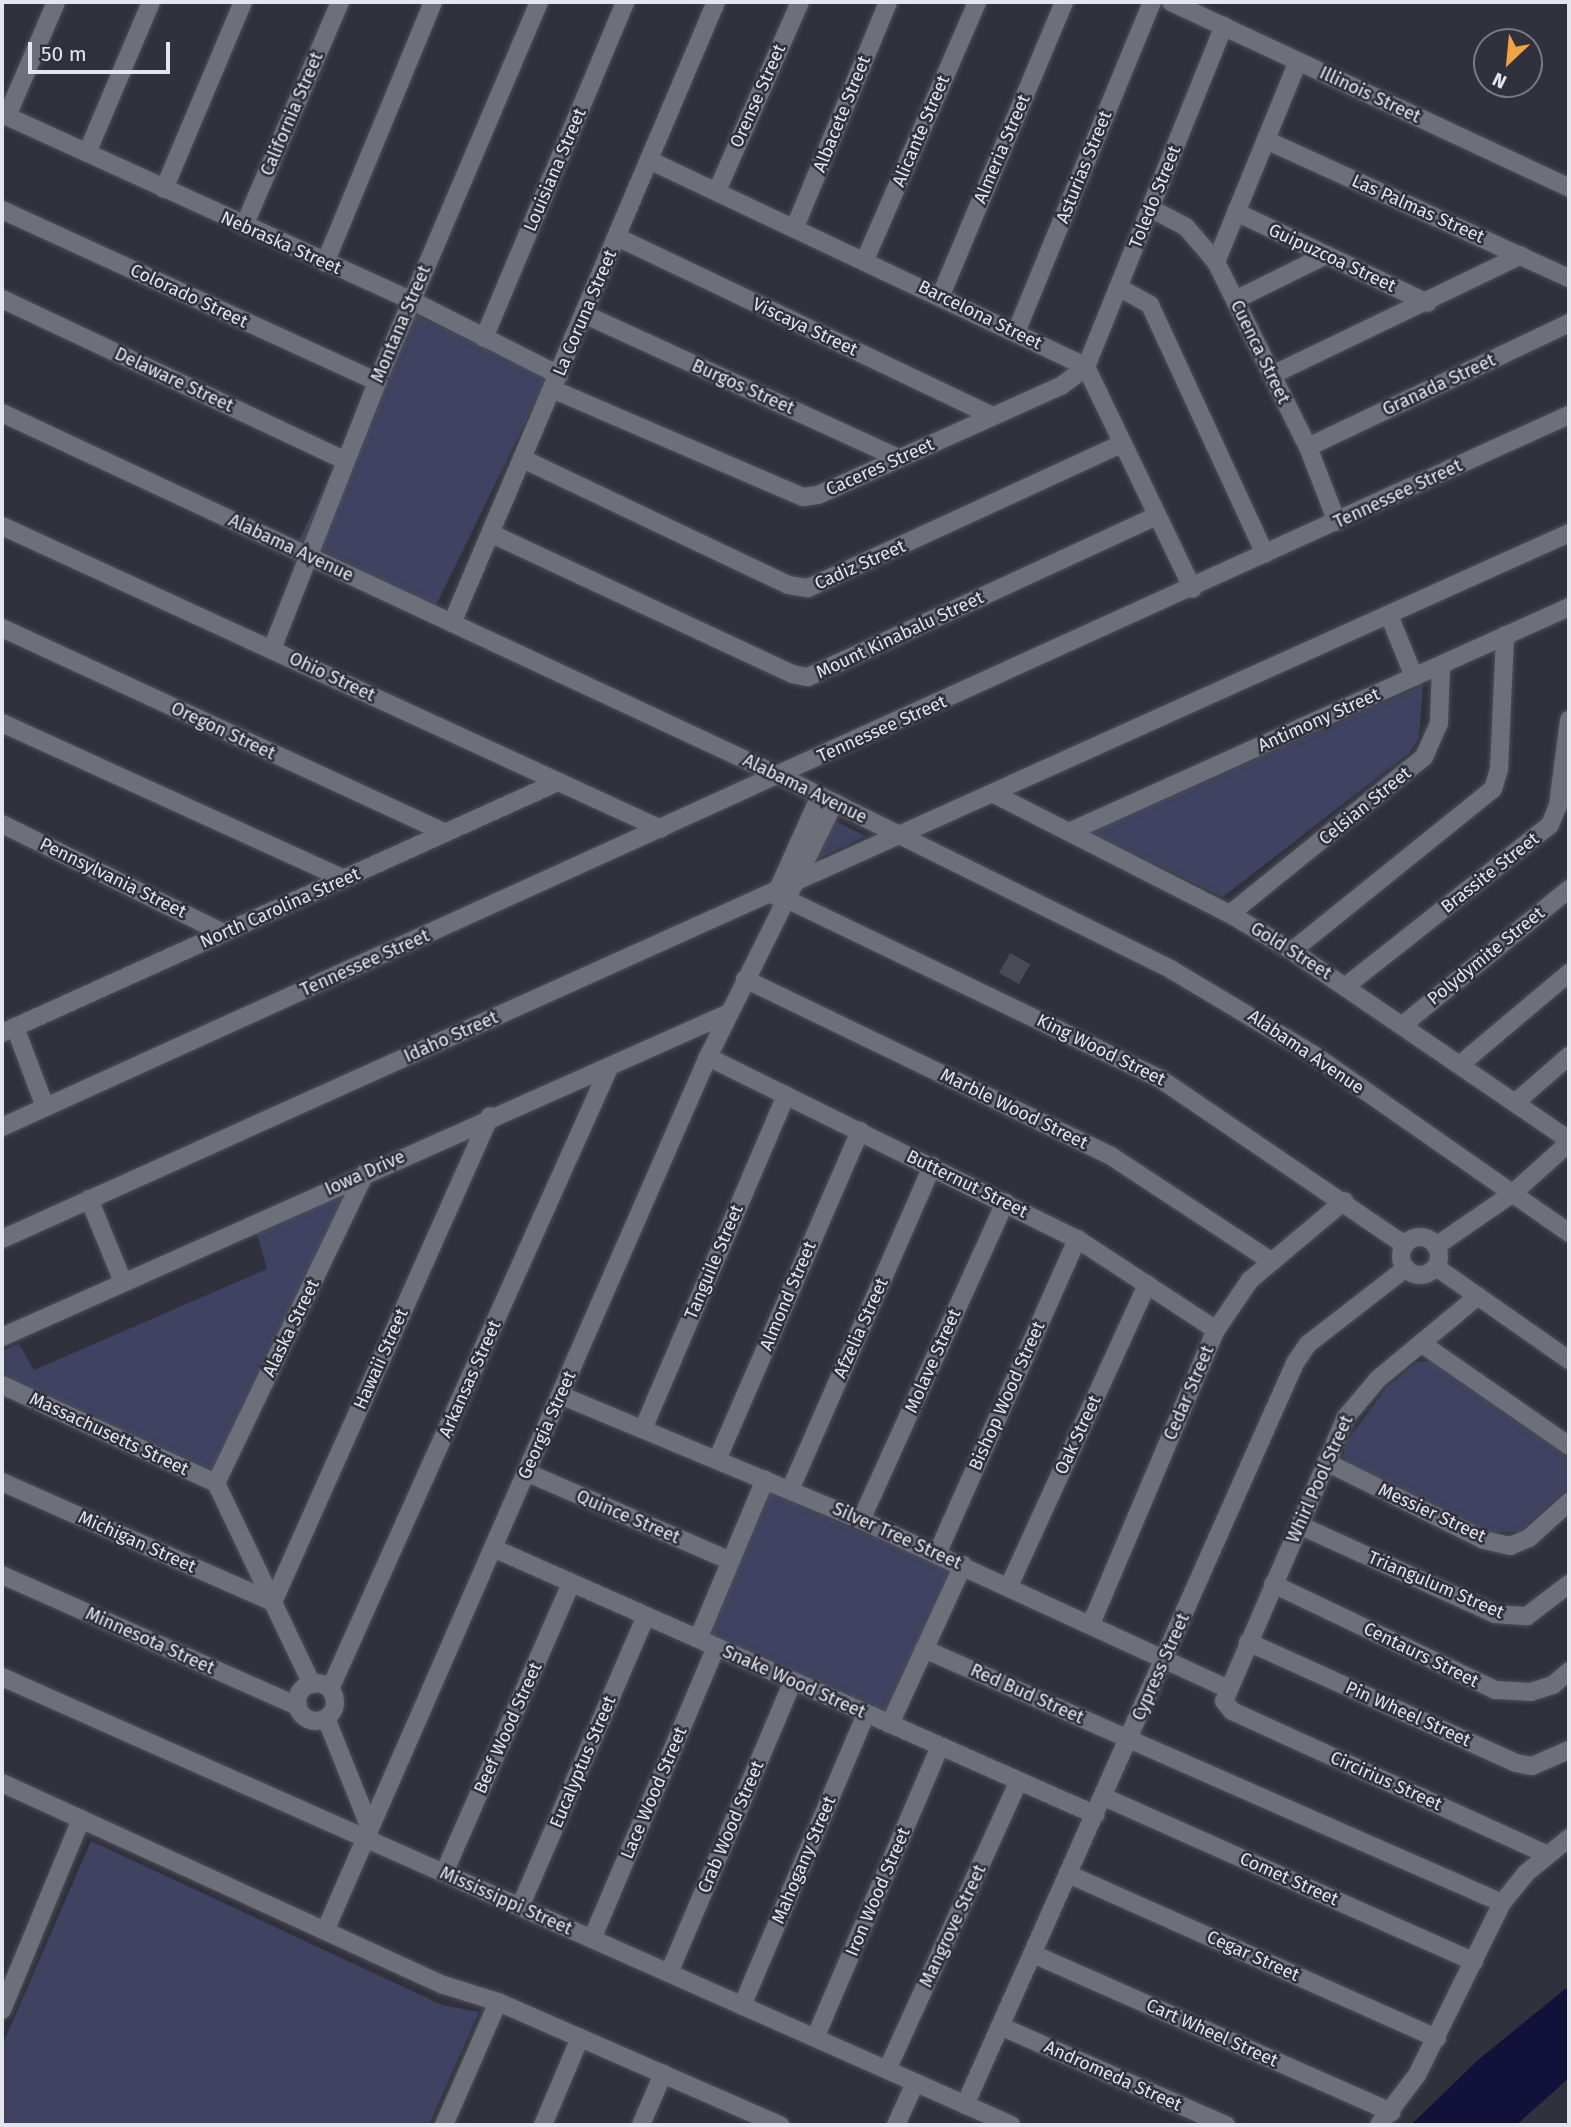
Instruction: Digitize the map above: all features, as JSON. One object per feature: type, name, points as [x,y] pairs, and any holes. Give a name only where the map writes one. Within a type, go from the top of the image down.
[{"type":"street","points":[[4,115],[56,2]]},
{"type":"street","points":[[87,153],[150,2]]},
{"type":"street","points":[[164,189],[243,2]]},
{"type":"street","name":"California Street","points":[[243,226],[340,2]]},
{"type":"street","points":[[325,263],[433,2]]},
{"type":"street","name":"Montana Street","points":[[272,649],[377,382],[539,2]]},
{"type":"street","name":"Louisiana Street","points":[[484,338],[625,2]]},
{"type":"street","name":"La Coruna Street","points":[[452,623],[586,315],[716,2]]},
{"type":"street","name":"Orense Street","points":[[717,191],[800,2]]},
{"type":"street","name":"Albacete Street","points":[[795,227],[888,2]]},
{"type":"street","name":"Alicante Street","points":[[865,260],[977,2]]},
{"type":"street","name":"Almeria Street","points":[[941,295],[1064,2]]},
{"type":"street","name":"Asturias Street","points":[[1016,332],[1152,2]]},
{"type":"street","name":"Illinois Street","points":[[1171,2],[1569,188]]},
{"type":"street","name":"Toledo Street","points":[[1086,367],[1224,26]]},
{"type":"street","points":[[1216,262],[1298,61]]},
{"type":"street","name":"Nebraska Street","points":[[4,115],[243,226],[411,300],[484,338],[556,382]]},
{"type":"street","name":"Las Palmas Street","points":[[1266,140],[1569,278]]},
{"type":"street","name":"Barcelona Street","points":[[651,161],[941,295],[1086,367]]},
{"type":"street","name":"Cuenca Street","points":[[1150,208],[1186,227],[1216,262],[1308,447],[1338,522]]},
{"type":"street","name":"Colorado Street","points":[[2,211],[377,382]]},
{"type":"street","name":"Guipuzcoa Street","points":[[1237,212],[1428,303]]},
{"type":"street","name":"Viscaya Street","points":[[617,237],[993,416]]},
{"type":"street","points":[[1235,300],[1326,255]]},
{"type":"street","points":[[1272,375],[1428,303],[1521,255]]},
{"type":"street","points":[[1118,287],[1150,305],[1265,554]]},
{"type":"street","name":"Delaware Street","points":[[2,299],[346,461]]},
{"type":"street","name":"Burgos Street","points":[[586,315],[899,458]]},
{"type":"street","name":"Granada Street","points":[[1308,447],[1569,323]]},
{"type":"street","points":[[1086,367],[1155,517],[1193,589]]},
{"type":"street","name":"Caceres Street","points":[[556,382],[803,497],[899,458],[1061,386],[1086,367]]},
{"type":"street","name":"Alabama Avenue","points":[[2,414],[780,776],[1213,992],[1569,1233]]},
{"type":"street","name":"Tennessee Street","points":[[2,1127],[1193,589],[1569,415]]},
{"type":"street","name":"Cadiz Street","points":[[523,459],[788,585],[808,588],[1121,444]]},
{"type":"street","name":"Mount Kinabalu Street","points":[[492,534],[792,674],[808,677],[1155,517]]},
{"type":"street","name":"Ohio Street","points":[[2,526],[661,829]]},
{"type":"street","name":"Idaho Street","points":[[2,1239],[787,892],[901,836],[1569,533]]},
{"type":"street","name":"Antimony Street","points":[[1069,832],[1569,607]]},
{"type":"street","points":[[1390,615],[1414,677]]},
{"type":"street","name":"Oregon Street","points":[[2,628],[445,833]]},
{"type":"street","points":[[1292,951],[1493,789],[1499,769],[1506,635]]},
{"type":"street","name":"Celsian Street","points":[[1230,914],[1424,757],[1439,723],[1441,666]]},
{"type":"street","name":"Brassite Street","points":[[1346,986],[1550,824],[1558,805],[1569,720]]},
{"type":"street","points":[[2,723],[344,879]]},
{"type":"street","name":"North Carolina Street","points":[[8,1030],[558,782]]},
{"type":"street","name":"Gold Street","points":[[993,794],[1230,914],[1292,951],[1462,1063],[1569,1142]]},
{"type":"street","name":"Georgia Street","points":[[325,1931],[708,1057],[787,892],[827,799]]},
{"type":"street","name":"Pennsylvania Street","points":[[2,824],[224,933]]},
{"type":"street","name":"Polydymite Street","points":[[1404,1024],[1569,889]]},
{"type":"street","name":"King Wood Street","points":[[787,892],[1159,1078],[1344,1201],[1405,1245]]},
{"type":"street","points":[[1462,1063],[1569,973]]},
{"type":"street","name":"Marble Wood Street","points":[[745,979],[1111,1156],[1271,1261]]},
{"type":"street","name":"Iowa Drive","points":[[2,1336],[490,1116],[609,1068],[729,1013]]},
{"type":"street","points":[[8,1030],[45,1107]]},
{"type":"street","points":[[1516,1102],[1569,1056]]},
{"type":"street","name":"Butternut Street","points":[[708,1057],[1077,1239],[1216,1330]]},
{"type":"street","name":"Arkansas Street","points":[[331,1689],[609,1068]]},
{"type":"street","name":"Tanguile Street","points":[[642,1429],[786,1095]]},
{"type":"street","name":"Hawaii Street","points":[[273,1602],[490,1116]]},
{"type":"street","name":"Almond Street","points":[[717,1460],[860,1131]]},
{"type":"street","points":[[1436,1245],[1513,1193],[1569,1142]]},
{"type":"street","name":"Afzelia Street","points":[[790,1490],[932,1166]]},
{"type":"street","name":"Alaska Street","points":[[216,1483],[365,1173]]},
{"type":"street","points":[[89,1199],[123,1282]]},
{"type":"street","name":"Cedar Street","points":[[1091,1625],[1216,1330],[1250,1280],[1344,1201]]},
{"type":"street","name":"Molave Street","points":[[861,1520],[1004,1202]]},
{"type":"street","points":[[1436,1245],[1421,1237],[1405,1245],[1402,1259],[1406,1268],[1424,1274],[1436,1267]]},
{"type":"street","name":"Bishop Wood Street","points":[[937,1554],[1077,1239]]},
{"type":"street","points":[[1436,1245],[1436,1267]]},
{"type":"street","points":[[1436,1267],[1569,1360]]},
{"type":"street","name":"Cypress Street","points":[[965,2105],[1301,1352],[1406,1268]]},
{"type":"street","name":"Oak Street","points":[[1009,1586],[1147,1284]]},
{"type":"street","name":"Whirl Pool Street","points":[[1227,1697],[1326,1462],[1357,1401],[1478,1296]]},
{"type":"street","points":[[1422,1343],[1569,1446]]},
{"type":"street","name":"Massachusetts Street","points":[[2,1385],[216,1483]]},
{"type":"street","name":"Silver Tree Street","points":[[560,1395],[963,1565],[1165,1659],[1227,1697]]},
{"type":"street","name":"Messier Street","points":[[1326,1462],[1484,1540],[1510,1546],[1529,1538],[1569,1502]]},
{"type":"street","name":"Quince Street","points":[[526,1472],[731,1561]]},
{"type":"street","points":[[698,1639],[765,1480]]},
{"type":"street","name":"Michigan Street","points":[[2,1482],[273,1602]]},
{"type":"street","points":[[216,1483],[312,1684]]},
{"type":"street","name":"Triangulum Street","points":[[1299,1525],[1495,1614],[1527,1616],[1569,1584]]},
{"type":"street","name":"Snake Wood Street","points":[[493,1548],[1096,1815]]},
{"type":"street","points":[[890,1724],[963,1565]]},
{"type":"street","name":"Minnesota Street","points":[[2,1575],[298,1706]]},
{"type":"street","name":"Beef Wood Street","points":[[444,1873],[571,1583]]},
{"type":"street","name":"Centaurs Street","points":[[1273,1584],[1495,1690],[1531,1692],[1553,1685],[1569,1671]]},
{"type":"street","name":"Eucalyptus Street","points":[[520,1907],[646,1616]]},
{"type":"street","name":"Pin Wheel Street","points":[[1248,1642],[1516,1763],[1532,1766],[1569,1750]]},
{"type":"street","name":"Lace Wood Street","points":[[592,1939],[716,1647]]},
{"type":"street","name":"Red Bud Street","points":[[924,1649],[1130,1739]]},
{"type":"street","name":"Mississippi Street","points":[[2,1678],[368,1833],[444,1873],[1011,2125]]},
{"type":"street","name":"Crab Wood Street","points":[[669,1973],[793,1681]]},
{"type":"street","points":[[312,1684],[331,1689],[335,1705],[326,1718],[309,1719],[298,1706],[302,1689],[312,1684]]},
{"type":"street","name":"Circirius Street","points":[[1227,1697],[1548,1855]]},
{"type":"street","name":"Mahogany Street","points":[[742,2006],[866,1714]]},
{"type":"street","points":[[326,1718],[368,1833]]},
{"type":"street","points":[[1130,1739],[1502,1903]]},
{"type":"street","name":"Iron Wood Street","points":[[815,2038],[940,1746]]},
{"type":"street","name":"Mangrove Street","points":[[887,2070],[1019,1782]]},
{"type":"street","points":[[2,1783],[444,1985],[498,2002],[663,2074],[742,2118],[780,2125]]},
{"type":"street","name":"Comet Street","points":[[1104,1797],[1474,1962]]},
{"type":"street","points":[[2,2010],[81,1818]]},
{"type":"street","points":[[1385,2118],[1437,2038],[1502,1903],[1548,1855],[1569,1838]]},
{"type":"street","name":"Cegar Street","points":[[1069,1874],[1437,2038]]},
{"type":"street","name":"Cart Wheel Street","points":[[1032,1954],[1385,2118]]},
{"type":"street","points":[[444,2125],[498,2002]]},
{"type":"street","name":"Andromeda Street","points":[[1000,2026],[1226,2125]]},
{"type":"street","points":[[542,2125],[580,2038]]},
{"type":"street","points":[[641,2125],[663,2074]]},
{"type":"street","points":[[896,2125],[915,2083]]},
{"type":"shaded area","points":[[410,312],[547,379],[436,606],[299,539]]},
{"type":"shaded area","points":[[1423,685],[1419,738],[1409,753],[1223,897],[1090,833]]},
{"type":"shaded area","points":[[835,821],[866,836],[817,859]]},
{"type":"shaded area","points":[[347,1193],[212,1470],[2,1375],[2,1351],[19,1344],[34,1370],[267,1269],[257,1234]]},
{"type":"shaded area","points":[[1431,1361],[1569,1458],[1569,1488],[1519,1532],[1486,1532],[1350,1466],[1343,1457],[1347,1441],[1387,1387],[1417,1362]]},
{"type":"shaded area","points":[[770,1493],[950,1570],[889,1713],[709,1637]]},
{"type":"shaded area","points":[[91,1841],[442,2005],[479,2012],[429,2125],[2,2125],[2,2046]]},
{"type":"shaded area","points":[[1569,1986],[1569,2078],[1516,2125],[1411,2125],[1478,2060]]},
{"type":"building","points":[[1010,953],[1030,964],[1019,984],[999,973]]}]
